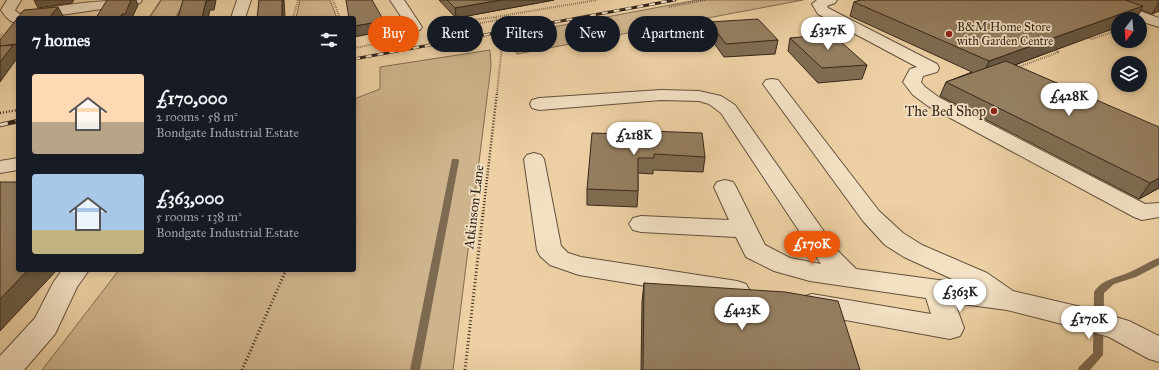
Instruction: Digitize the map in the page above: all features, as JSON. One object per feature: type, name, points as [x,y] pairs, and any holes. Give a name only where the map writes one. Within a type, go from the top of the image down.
[{"type":"street","points":[[14,0],[8,10],[16,17]]},
{"type":"street","points":[[31,16],[53,11],[87,12],[135,0]]},
{"type":"street","points":[[239,16],[244,0]]},
{"type":"street","points":[[397,0],[408,16]]},
{"type":"street","points":[[830,0],[819,4],[823,11],[931,68],[916,73],[912,82],[919,91],[934,102],[1142,212],[1159,210]]},
{"type":"street","points":[[1096,0],[1158,15]]},
{"type":"street","points":[[0,24],[16,20]]},
{"type":"street","points":[[772,84],[871,216],[894,239],[913,251],[978,280],[1007,300]]},
{"type":"street","points":[[539,104],[661,95],[699,96],[715,100],[728,109],[835,265],[847,276]]},
{"type":"street","points":[[534,159],[549,250],[559,259],[579,266],[756,295]]},
{"type":"street","points":[[0,167],[16,164]]},
{"type":"street","points":[[725,187],[755,251],[783,265],[810,272],[847,276],[1007,300],[1110,326],[1139,338],[1159,350]]},
{"type":"street","points":[[641,224],[745,229]]},
{"type":"street","points":[[6,370],[45,326],[66,283],[74,272]]},
{"type":"street","points":[[787,300],[950,328],[936,290]]},
{"type":"path","points":[[150,16],[161,0]]},
{"type":"path","points":[[177,16],[185,0]]},
{"type":"path","points":[[294,16],[298,0]]},
{"type":"path","points":[[333,0],[339,16]]},
{"type":"path","points":[[507,16],[597,0]]},
{"type":"path","points":[[669,7],[705,0]]},
{"type":"path","points":[[490,12],[494,16]]},
{"type":"path","points":[[419,27],[491,19]]},
{"type":"path","points":[[1081,35],[1092,39],[1113,32],[1101,28],[1107,26]]},
{"type":"path","points":[[1016,68],[1058,52],[1046,47],[1053,45]]},
{"type":"path","name":"Atkinson Lane","points":[[465,370],[501,52]]},
{"type":"path","points":[[0,112],[16,110]]},
{"type":"path","points":[[242,370],[285,272]]},
{"type":"shaded area","points":[[161,0],[185,0],[177,16],[150,16]]},
{"type":"shaded area","points":[[300,0],[330,0],[336,16],[296,16]]},
{"type":"shaded area","points":[[697,0],[803,0],[718,16],[628,16],[628,33],[620,35],[620,16],[612,16]]},
{"type":"shaded area","points":[[565,25],[565,45],[557,46],[557,26]]},
{"type":"shaded area","points":[[490,50],[491,66],[453,370],[42,370],[117,272],[356,272],[356,98],[380,89],[380,67]]},
{"type":"shaded area","points":[[516,52],[528,52],[517,54]]},
{"type":"building","points":[[107,0],[131,0],[125,14],[122,14],[121,16],[97,16]]},
{"type":"building","points":[[183,0],[210,0],[206,1],[202,16],[179,16]]},
{"type":"building","points":[[259,0],[282,0],[282,16],[257,16]]},
{"type":"building","points":[[346,0],[372,0],[381,16],[368,16],[368,24],[356,26],[356,16],[349,16]]},
{"type":"building","points":[[447,0],[501,0],[455,8]]},
{"type":"building","points":[[861,0],[1125,0],[1143,6],[1126,12],[1111,12],[1111,17],[989,61],[854,2]]},
{"type":"building","points":[[58,7],[51,16],[19,16],[24,10]]},
{"type":"building","points":[[758,19],[778,40],[726,44],[718,34],[718,21]]},
{"type":"building","points":[[16,20],[16,44],[0,46],[0,40]]},
{"type":"building","points":[[832,34],[867,65],[822,68],[790,38]]},
{"type":"building","points":[[13,45],[0,62],[0,46]]},
{"type":"building","points":[[1006,61],[1159,127],[1159,178],[1150,183],[946,82]]},
{"type":"building","points":[[649,131],[702,133],[705,157],[654,154],[654,158],[638,158],[638,191],[587,189],[592,133],[649,135]]},
{"type":"building","points":[[0,182],[16,182],[16,272],[26,272],[0,299]]},
{"type":"building","points":[[644,283],[785,292],[838,301],[860,370],[643,370]]},
{"type":"waterway","points":[[415,370],[455,161]]},
{"type":"waterway","points":[[1083,370],[1098,355],[1099,292],[1111,282],[1133,275],[1159,261]]},
{"type":"railway","points":[[356,59],[675,0]]},
{"type":"railway","points":[[0,125],[16,121]]},
{"type":"place","name":"B&M Home Store with Garden Centre","points":[[949,34]]},
{"type":"place","name":"The Bed Shop","points":[[994,111]]}]
